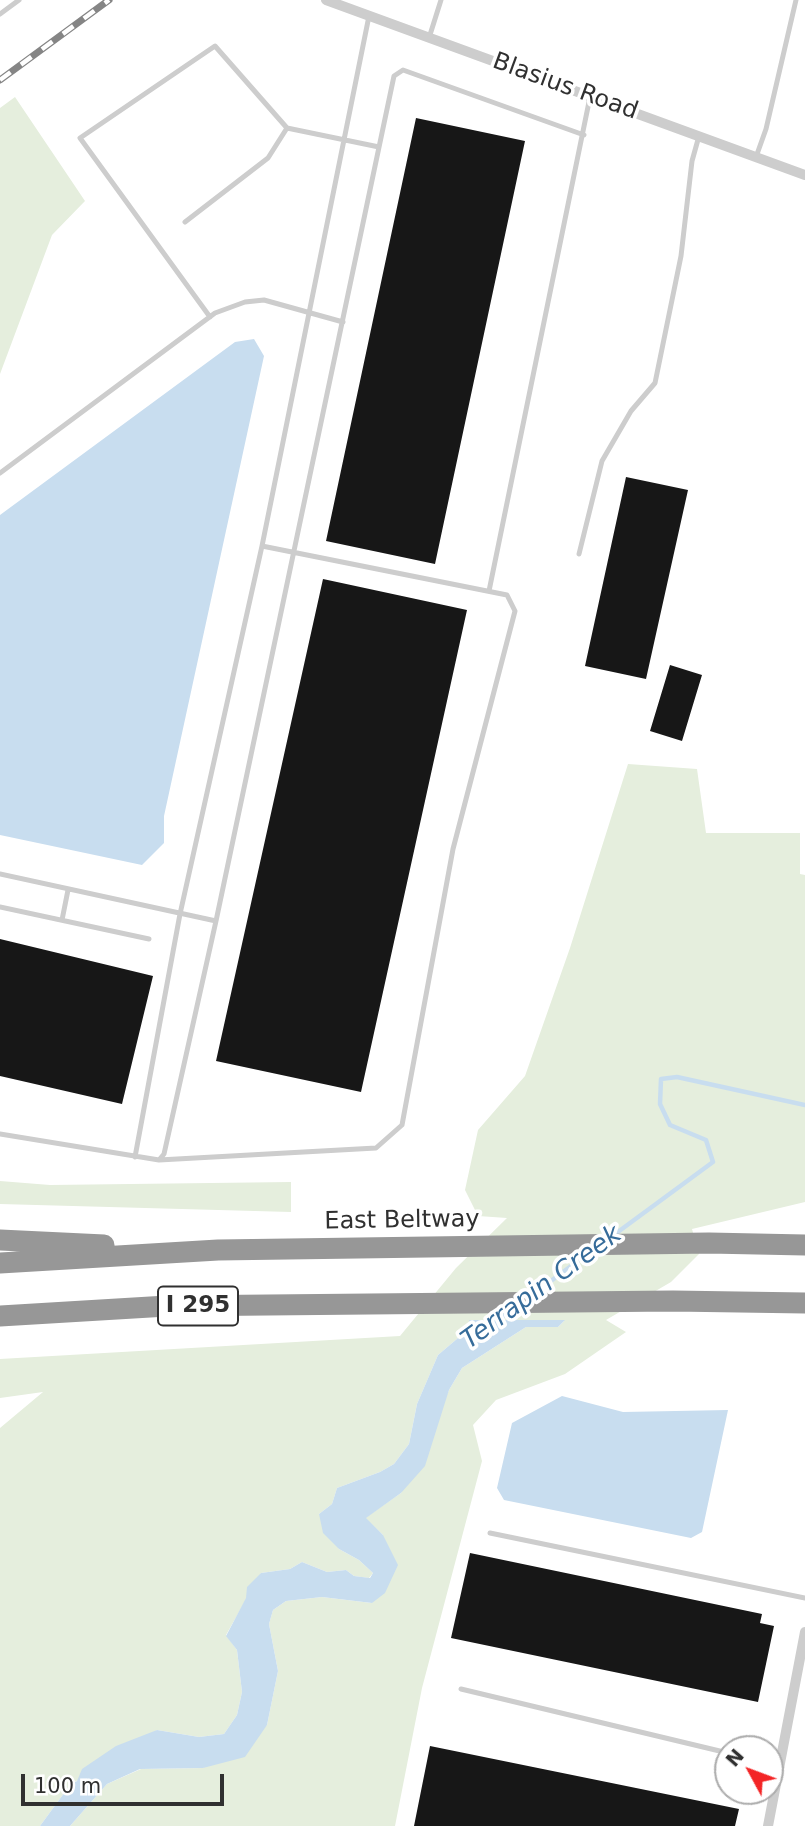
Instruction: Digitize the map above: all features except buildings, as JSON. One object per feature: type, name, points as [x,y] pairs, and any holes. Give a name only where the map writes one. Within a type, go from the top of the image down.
[{"type":"highway","points":[[0,1240],[218,1250]]},
{"type":"highway","name":"East Beltway","points":[[0,1263],[218,1250],[709,1243],[805,1245]]},
{"type":"highway","name":"I 295","points":[[0,1315],[167,1306],[673,1301],[805,1303]]},
{"type":"highway","points":[[0,1326],[80,1311]]},
{"type":"street","name":"Blasius Road","points":[[326,0],[805,174]]},
{"type":"street","points":[[784,1737],[800,1686],[805,1632]]},
{"type":"street","points":[[768,1826],[770,1805]]},
{"type":"lane","points":[[0,14],[19,0]]},
{"type":"lane","points":[[429,38],[442,0]]},
{"type":"lane","points":[[756,157],[766,129],[796,0]]},
{"type":"lane","points":[[135,1157],[180,915],[262,546],[369,16]]},
{"type":"lane","points":[[209,317],[80,138],[215,46],[287,128],[379,147]]},
{"type":"lane","points":[[159,1160],[164,1154],[216,921],[394,76],[403,70],[583,135]]},
{"type":"lane","points":[[489,591],[590,96]]},
{"type":"lane","points":[[185,222],[268,158],[287,128]]},
{"type":"lane","points":[[579,554],[602,461],[631,411],[655,383],[681,256],[692,161],[699,136]]},
{"type":"lane","points":[[0,473],[209,317],[244,302],[264,300],[343,322]]},
{"type":"lane","points":[[0,1134],[159,1160],[376,1148],[402,1125],[453,849],[515,611],[507,595],[262,546]]},
{"type":"lane","points":[[0,874],[216,921]]},
{"type":"lane","points":[[62,920],[68,890]]},
{"type":"lane","points":[[0,907],[149,939]]},
{"type":"lane","points":[[490,1533],[805,1598]]},
{"type":"lane","points":[[461,1689],[714,1750]]},
{"type":"green space","points":[[15,97],[85,201],[52,235],[0,374],[0,108]]},
{"type":"green space","points":[[628,764],[697,769],[706,833],[800,833],[800,874],[805,875],[805,1202],[692,1229],[699,1254],[671,1282],[606,1320],[626,1332],[565,1374],[496,1400],[473,1425],[482,1461],[422,1688],[395,1826],[70,1826],[107,1784],[141,1769],[203,1768],[267,1725],[278,1671],[269,1624],[273,1610],[286,1601],[322,1597],[372,1603],[383,1535],[365,1518],[401,1493],[462,1368],[526,1327],[558,1327],[564,1321],[471,1327],[438,1355],[417,1404],[409,1444],[394,1464],[337,1488],[332,1504],[319,1514],[339,1549],[359,1560],[373,1573],[369,1578],[354,1576],[346,1570],[327,1572],[302,1562],[290,1569],[261,1573],[226,1635],[237,1650],[242,1692],[237,1715],[224,1734],[199,1737],[157,1730],[70,1785],[40,1826],[0,1826],[0,1428],[43,1392],[0,1398],[0,1359],[400,1336],[456,1268],[507,1218],[478,1216],[465,1190],[478,1130],[525,1076],[570,948]]},
{"type":"green space","points":[[0,1181],[50,1185],[291,1182],[291,1212],[0,1204]]},
{"type":"water","points":[[254,339],[264,356],[164,816],[164,843],[142,865],[0,835],[0,515],[235,342]]},
{"type":"water","points":[[469,1320],[565,1320],[558,1327],[526,1327],[462,1368],[449,1390],[425,1466],[401,1493],[366,1518],[383,1535],[398,1565],[385,1593],[372,1603],[322,1597],[286,1601],[273,1610],[269,1624],[278,1671],[267,1725],[245,1757],[203,1768],[140,1769],[107,1784],[70,1826],[40,1826],[70,1785],[77,1781],[82,1769],[116,1746],[157,1730],[199,1737],[224,1734],[237,1715],[242,1692],[237,1650],[226,1636],[246,1598],[247,1587],[261,1573],[290,1569],[302,1562],[327,1572],[346,1570],[354,1576],[370,1578],[373,1573],[359,1560],[339,1549],[323,1533],[319,1514],[332,1504],[337,1488],[394,1464],[409,1444],[417,1404],[438,1355],[471,1327]]},
{"type":"water","points":[[562,1396],[623,1412],[728,1410],[702,1532],[691,1538],[504,1500],[497,1488],[512,1423]]},
{"type":"waterway","name":"Terrapin Creek","points":[[611,1237],[713,1162],[706,1140],[670,1125],[660,1104],[661,1079],[677,1077],[805,1105]]},
{"type":"waterway","name":"Terrapin Creek","points":[[532,1295],[590,1252]]},
{"type":"waterway","name":"Terrapin Creek","points":[[493,1324],[511,1310]]},
{"type":"railway","points":[[0,80],[109,0]]}]
